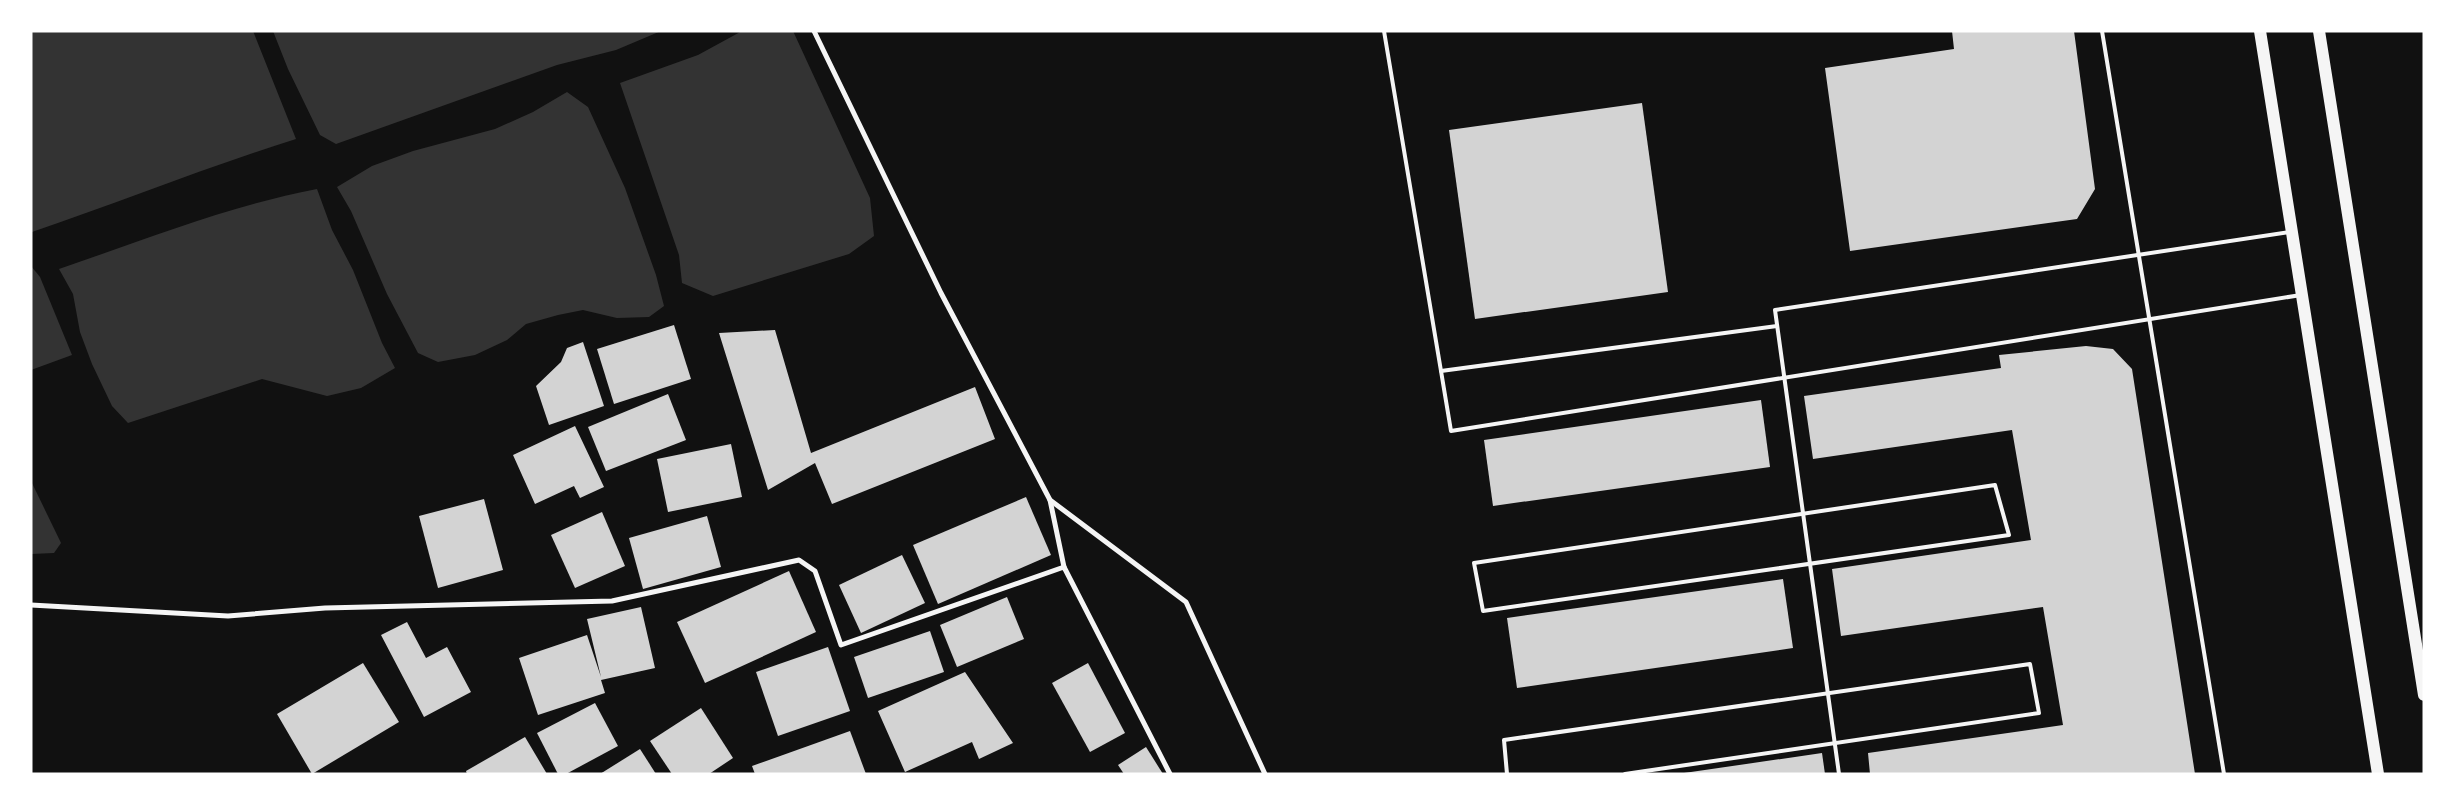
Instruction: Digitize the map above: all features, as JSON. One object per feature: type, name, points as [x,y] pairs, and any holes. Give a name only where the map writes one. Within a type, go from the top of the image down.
[{"type":"main road","points":[[2260,31],[2378,774]]},
{"type":"main road","points":[[2318,31],[2424,695]]},
{"type":"street","points":[[814,31],[941,293],[1050,500],[1064,567],[1170,774]]},
{"type":"street","points":[[1050,500],[1186,602],[1265,774]]},
{"type":"street","points":[[31,605],[228,616],[325,608],[612,601],[799,560],[815,571],[841,645],[1064,567]]},
{"type":"lane","points":[[1384,31],[1451,431],[2302,295]]},
{"type":"lane","points":[[2102,31],[2224,774]]},
{"type":"lane","points":[[1839,774],[1775,310],[2291,232]]},
{"type":"lane","points":[[1440,371],[1778,326]]},
{"type":"lane","points":[[1995,484],[2009,535],[1483,611],[1474,562],[1803,513],[1995,484]]},
{"type":"lane","points":[[1507,774],[1504,740],[2030,664],[2039,713],[1625,774]]},
{"type":"shaded area","points":[[31,31],[253,31],[296,139],[32,232]]},
{"type":"shaded area","points":[[273,31],[661,31],[616,50],[557,65],[336,144],[320,135],[288,69]]},
{"type":"shaded area","points":[[742,31],[793,31],[870,198],[874,236],[849,254],[713,296],[682,283],[679,255],[620,83],[698,55]]},
{"type":"shaded area","points":[[567,92],[588,107],[625,188],[656,275],[664,306],[649,317],[617,318],[583,310],[558,315],[526,324],[507,340],[475,355],[438,362],[418,353],[387,294],[351,211],[337,187],[372,166],[413,151],[495,129],[533,112]]},
{"type":"shaded area","points":[[317,189],[332,230],[353,270],[382,343],[395,368],[361,388],[327,396],[262,379],[128,423],[112,406],[92,364],[80,332],[73,294],[59,269],[219,214]]},
{"type":"shaded area","points":[[31,266],[40,277],[72,355],[31,370]]},
{"type":"shaded area","points":[[31,481],[61,543],[54,553],[31,554]]},
{"type":"building","points":[[1952,31],[2074,31],[2095,189],[2077,219],[1850,251],[1825,68],[1954,49]]},
{"type":"building","points":[[1642,103],[1668,292],[1475,319],[1449,130]]},
{"type":"building","points":[[674,325],[691,379],[614,404],[597,349]]},
{"type":"building","points":[[775,330],[811,453],[975,387],[995,439],[832,504],[815,463],[768,490],[719,333]]},
{"type":"building","points":[[583,342],[604,406],[549,425],[536,386],[561,362],[567,348]]},
{"type":"building","points":[[2086,346],[2113,349],[2132,369],[2195,774],[1870,774],[1868,753],[2063,725],[2043,607],[1841,636],[1832,569],[2031,540],[2012,430],[1813,459],[1804,396],[2001,368],[1999,355]]},
{"type":"building","points":[[668,394],[686,440],[606,471],[588,427]]},
{"type":"building","points":[[1761,400],[1770,467],[1493,506],[1484,440]]},
{"type":"building","points":[[575,426],[604,487],[580,498],[574,486],[535,504],[513,455]]},
{"type":"building","points":[[731,444],[742,497],[668,512],[657,459]]},
{"type":"building","points":[[1026,497],[1051,555],[938,604],[913,545]]},
{"type":"building","points":[[484,499],[503,570],[438,588],[419,516]]},
{"type":"building","points":[[602,512],[625,566],[575,588],[551,535]]},
{"type":"building","points":[[707,516],[721,567],[643,589],[629,538]]},
{"type":"building","points":[[902,555],[925,603],[861,633],[839,585]]},
{"type":"building","points":[[789,571],[816,632],[705,683],[677,622]]},
{"type":"building","points":[[1783,579],[1793,648],[1517,688],[1507,618]]},
{"type":"building","points":[[1007,597],[1024,639],[957,667],[940,625]]},
{"type":"building","points":[[641,607],[655,668],[601,680],[605,693],[538,715],[519,658],[587,635],[601,677],[587,619]]},
{"type":"building","points":[[407,622],[426,658],[447,647],[471,692],[424,717],[381,635]]},
{"type":"building","points":[[930,631],[944,672],[868,698],[854,657]]},
{"type":"building","points":[[828,647],[850,711],[778,736],[756,672]]},
{"type":"building","points":[[363,663],[399,722],[312,774],[277,714]]},
{"type":"building","points":[[1088,663],[1125,733],[1090,752],[1052,683]]},
{"type":"building","points":[[965,672],[1013,743],[979,759],[972,742],[905,772],[878,711]]},
{"type":"building","points":[[595,703],[618,746],[566,774],[558,774],[537,733]]},
{"type":"building","points":[[701,708],[733,758],[709,774],[672,774],[650,741]]},
{"type":"building","points":[[850,731],[866,774],[755,774],[752,766]]},
{"type":"building","points":[[525,737],[547,774],[467,774],[466,771]]},
{"type":"building","points":[[1146,747],[1163,774],[1124,774],[1118,765]]},
{"type":"building","points":[[640,749],[656,774],[600,774]]},
{"type":"building","points":[[1822,753],[1825,774],[1684,773]]}]
